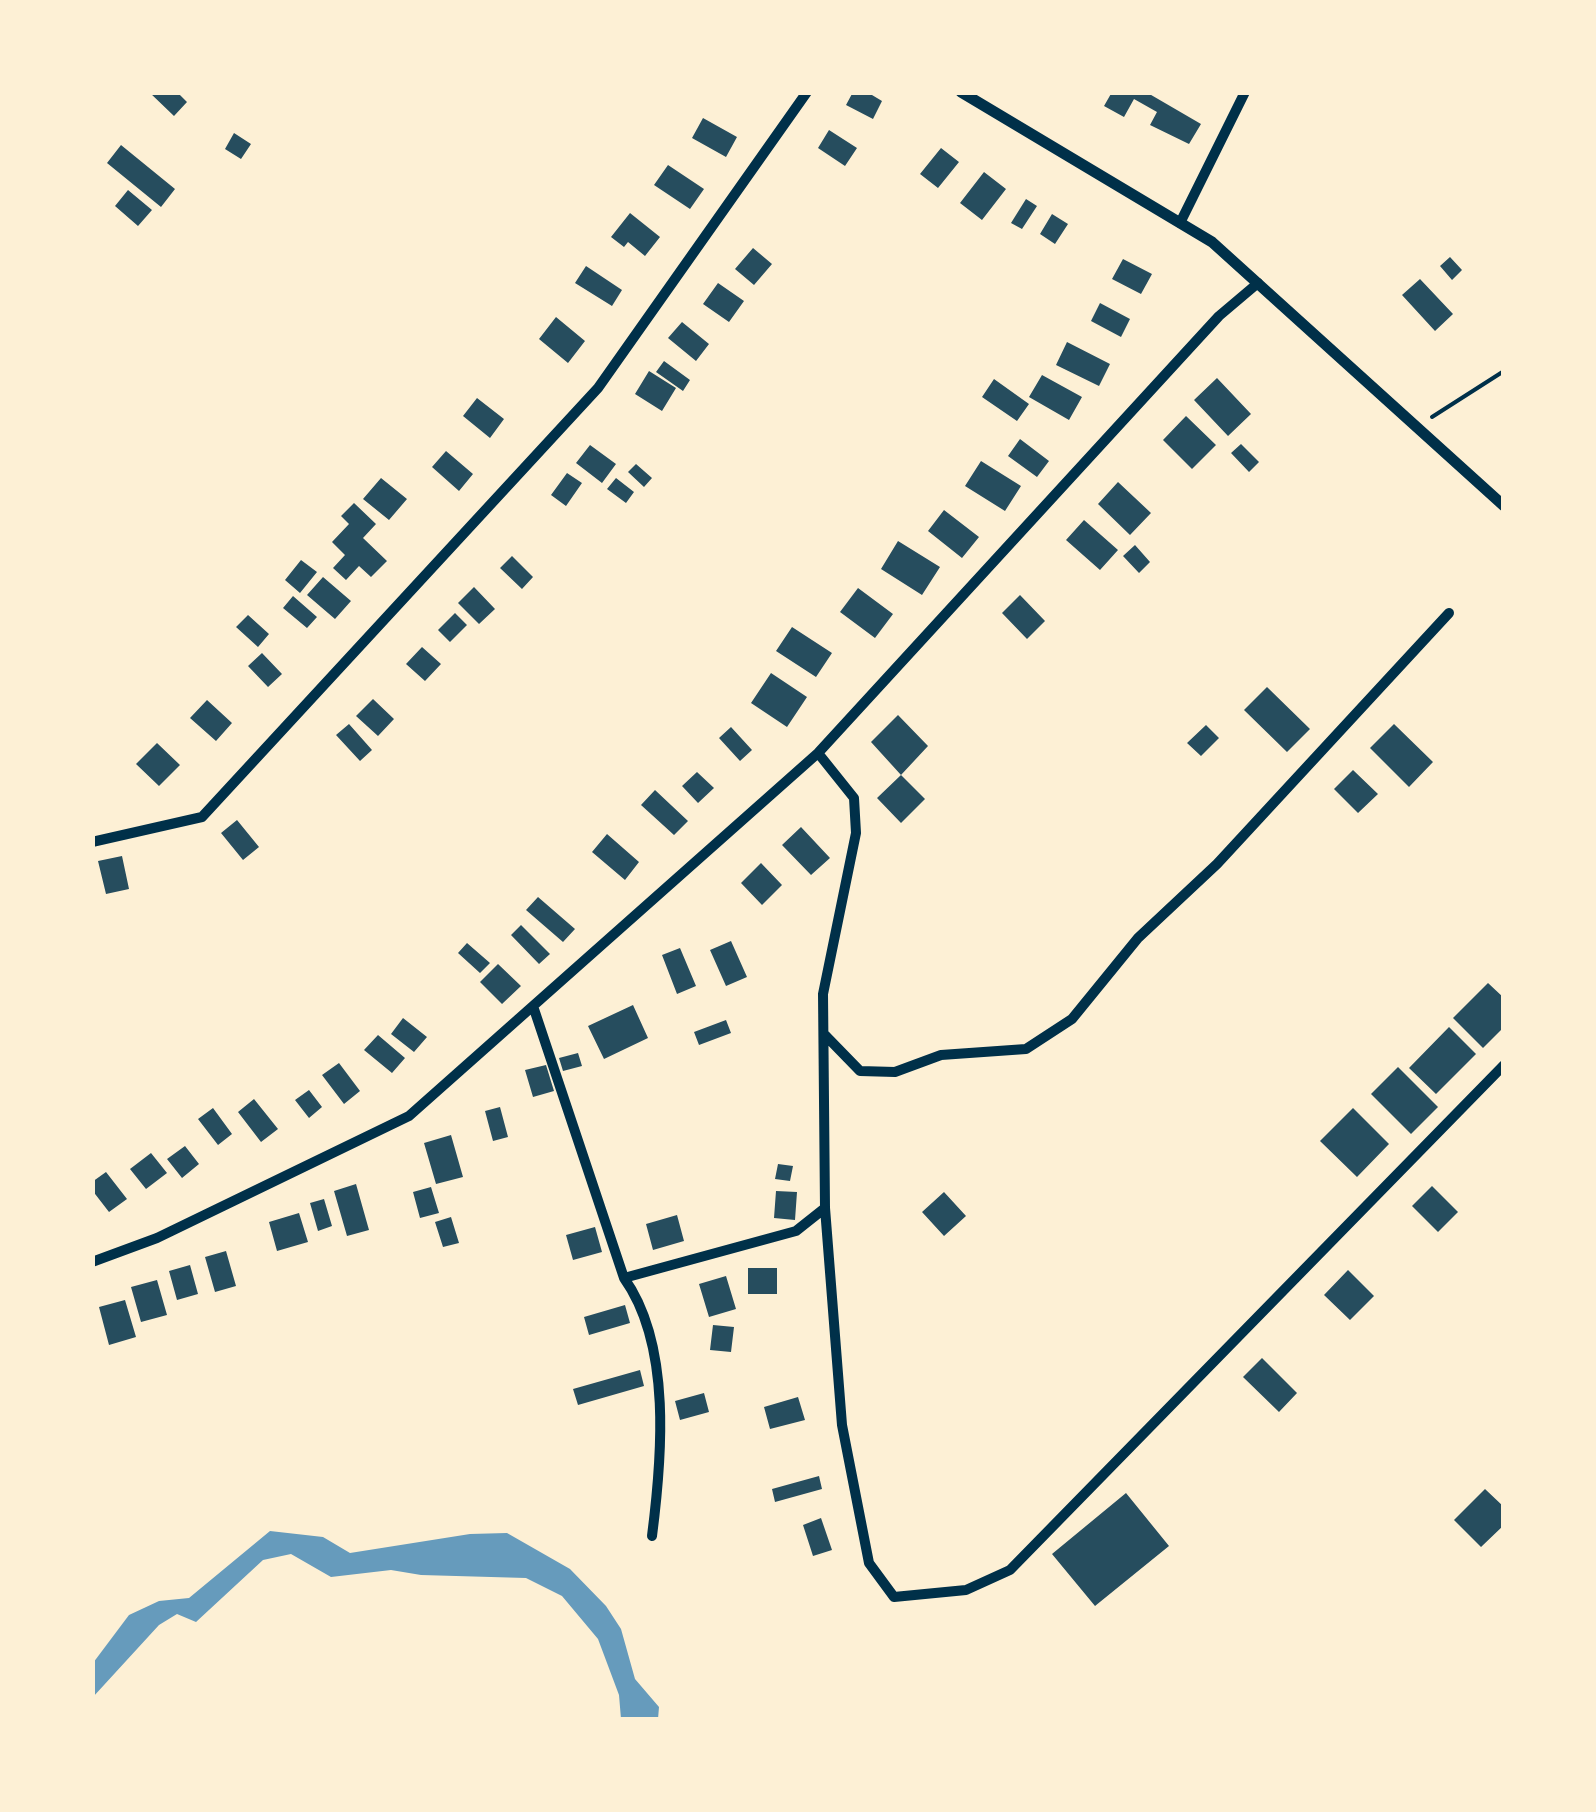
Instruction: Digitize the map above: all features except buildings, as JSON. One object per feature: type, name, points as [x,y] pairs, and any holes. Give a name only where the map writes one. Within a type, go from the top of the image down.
[{"type":"street","points":[[92,842],[202,817],[598,388],[807,92]]},
{"type":"street","points":[[961,92],[1212,242],[1504,506]]},
{"type":"street","points":[[1180,223],[1245,92]]},
{"type":"street","points":[[92,1262],[157,1238],[409,1116],[818,752],[1219,316],[1258,283]]},
{"type":"street","points":[[823,1033],[860,1071],[895,1072],[940,1054],[1026,1049],[1072,1019],[1138,938],[1217,864],[1449,612]]},
{"type":"street","points":[[818,752],[854,798],[856,833],[823,994],[825,1208],[842,1425],[869,1563],[894,1597],[966,1590],[1010,1570],[1504,1065]]},
{"type":"street","points":[[533,1006],[624,1278],[644,1305],[663,1454],[652,1536]]},
{"type":"street","points":[[624,1278],[796,1231],[825,1208]]},
{"type":"path","points":[[1416,427],[1504,372]]},
{"type":"water","points":[[270,1531],[323,1537],[350,1553],[470,1534],[507,1533],[570,1569],[606,1606],[621,1629],[635,1679],[659,1707],[658,1719],[621,1719],[619,1695],[598,1639],[562,1596],[526,1578],[421,1575],[391,1570],[331,1577],[291,1554],[263,1560],[196,1622],[177,1614],[159,1625],[93,1697],[93,1663],[129,1615],[159,1601],[189,1598]]}]
